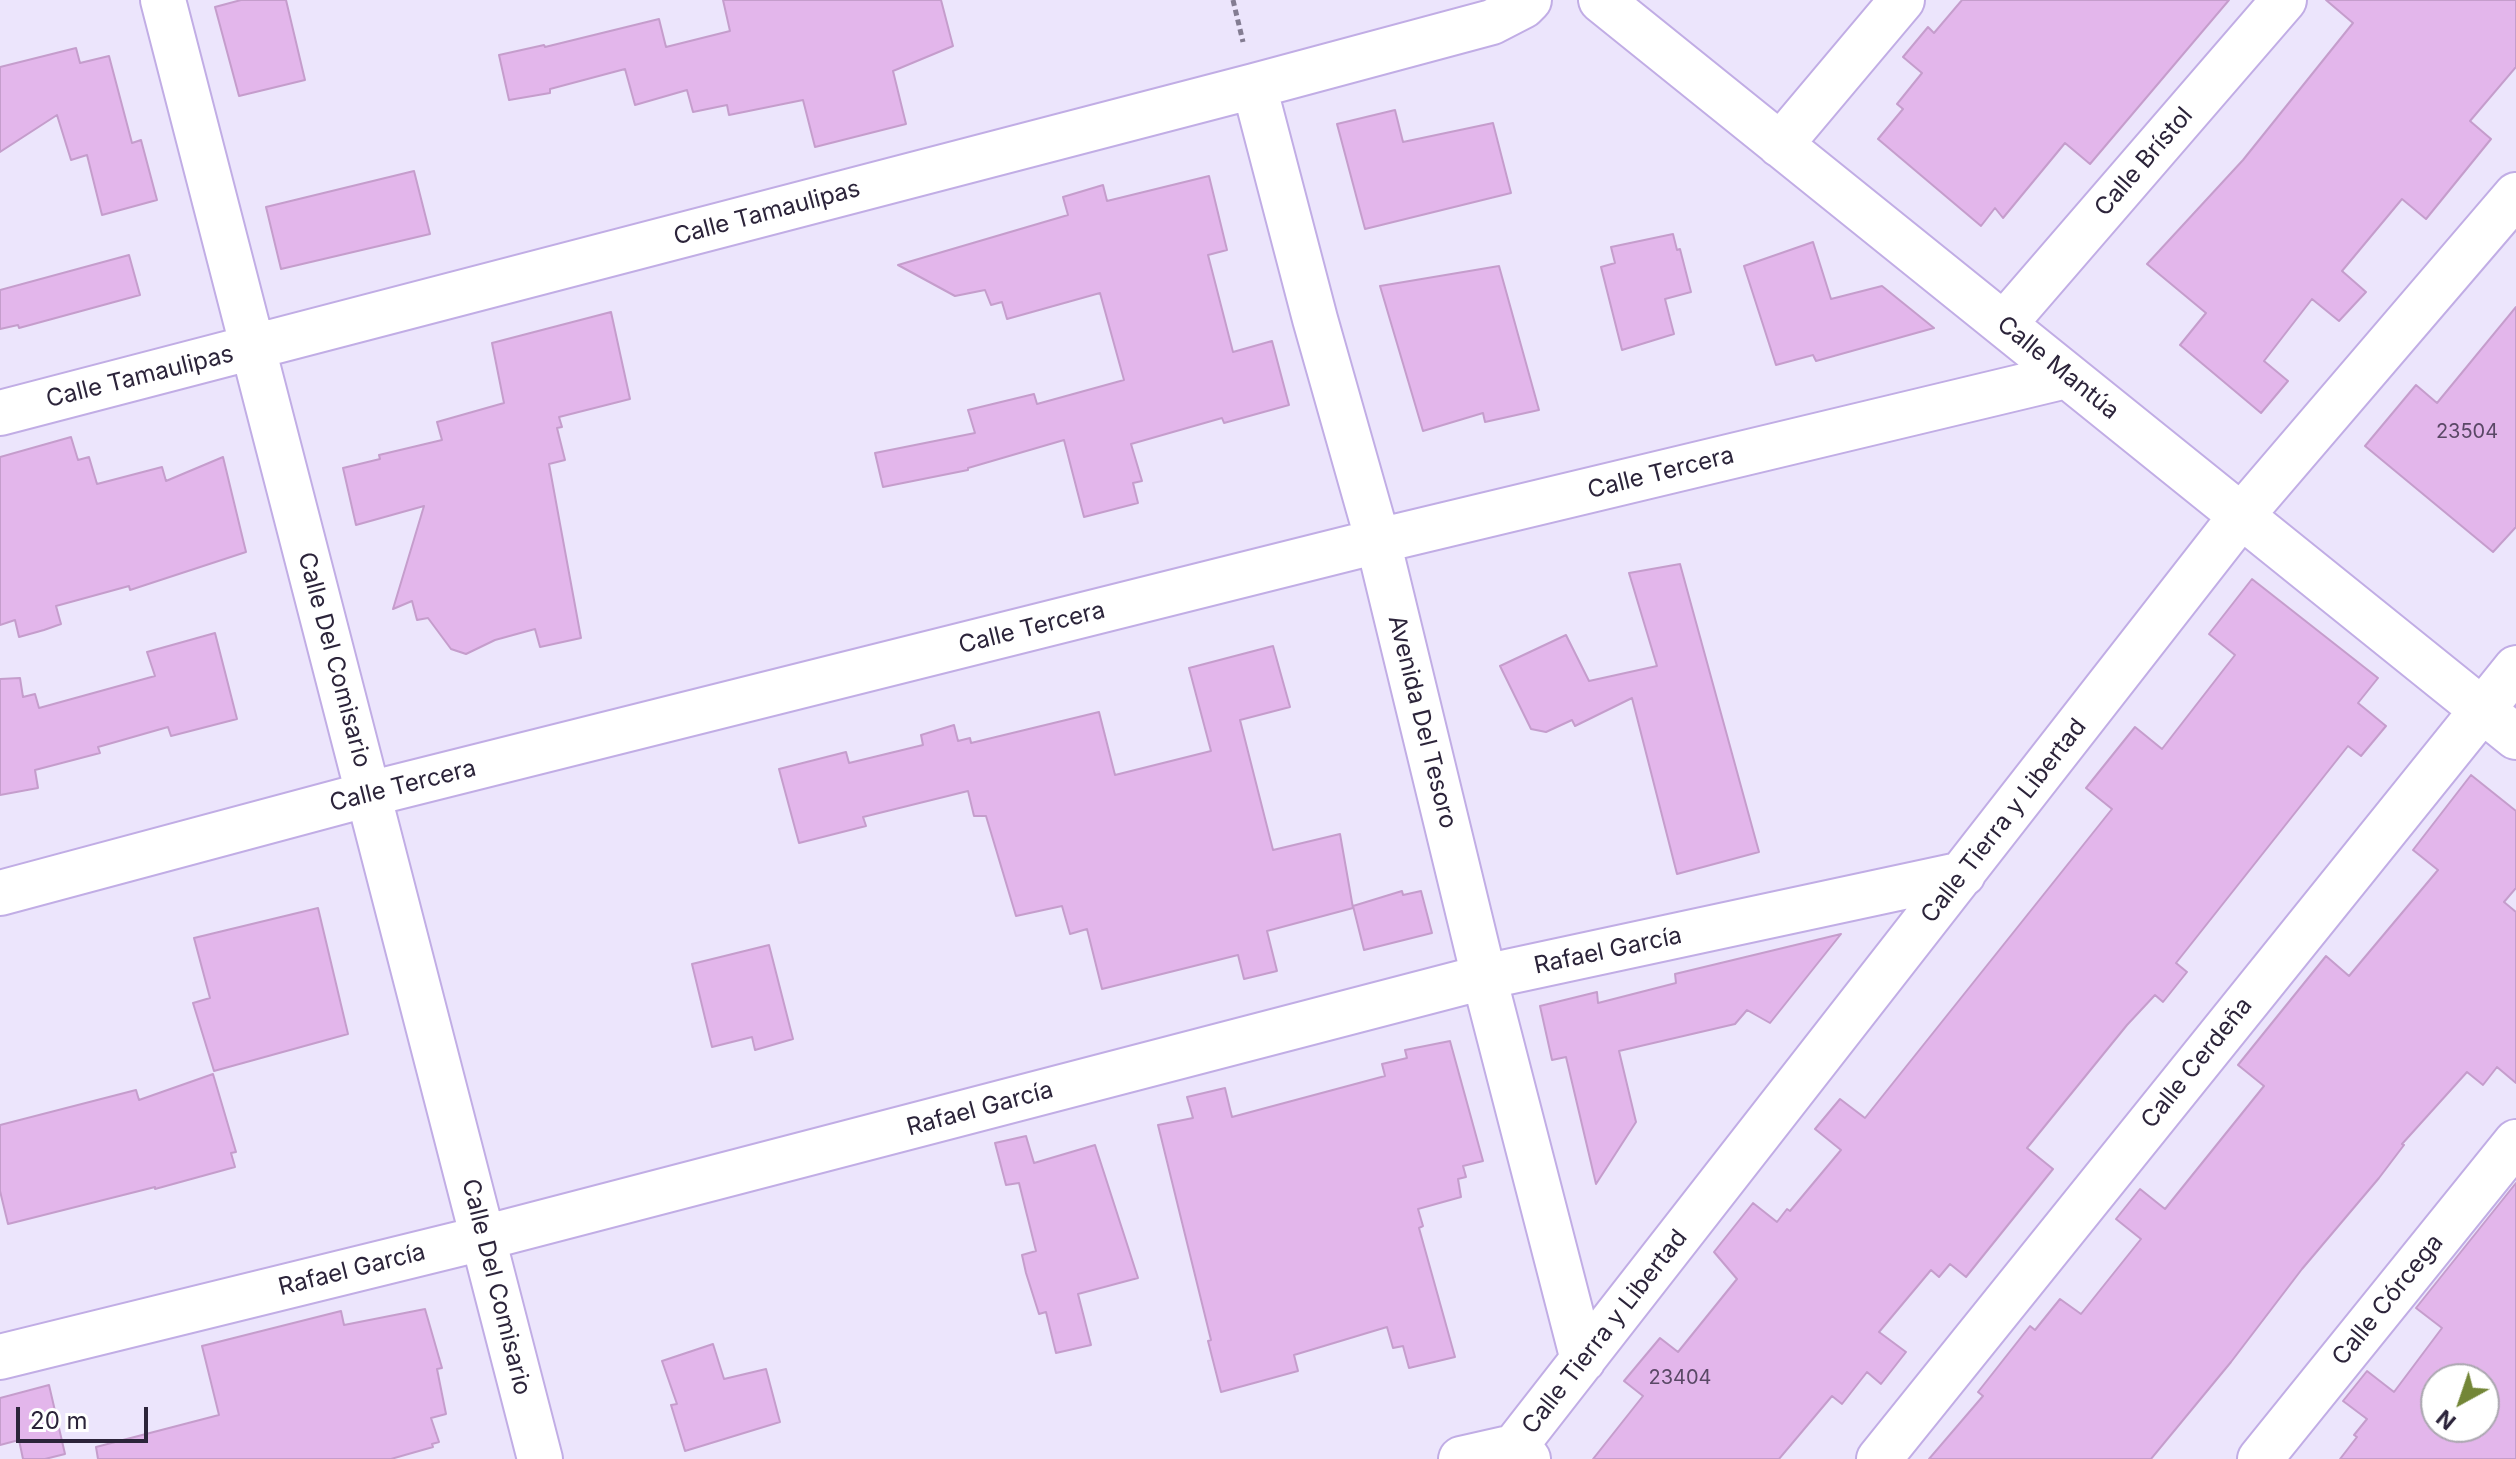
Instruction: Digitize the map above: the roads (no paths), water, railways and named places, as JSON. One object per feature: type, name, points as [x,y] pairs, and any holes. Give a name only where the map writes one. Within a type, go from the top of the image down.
[{"type":"street","name":"Calle Del Comisario","points":[[163,0],[540,1459]]},
{"type":"street","name":"Calle Tamaulipas","points":[[0,413],[1492,22],[1529,0]]},
{"type":"street","name":"Calle Mantúa","points":[[1601,0],[2516,737]]},
{"type":"street","points":[[1780,145],[1902,0]]},
{"type":"street","name":"Calle Brístol","points":[[2004,324],[2284,0]]},
{"type":"street","name":"Avenida Del Tesoro","points":[[1254,86],[1315,319],[1378,541],[1484,977],[1583,1360]]},
{"type":"street","name":"Calle Tierra y Libertad","points":[[1516,1455],[1583,1360],[2241,516],[2516,195]]},
{"type":"street","name":"Calle Tercera","points":[[0,893],[369,794],[1378,541],[2066,376]]},
{"type":"street","name":"Calle Cerdeña","points":[[1879,1459],[2516,668]]},
{"type":"street","name":"Rafael García","points":[[0,1357],[483,1238],[1484,977],[1963,874]]},
{"type":"street","name":"Calle Córcega","points":[[2260,1459],[2516,1142]]},
{"type":"street","points":[[1461,1459],[1516,1455]]}]
